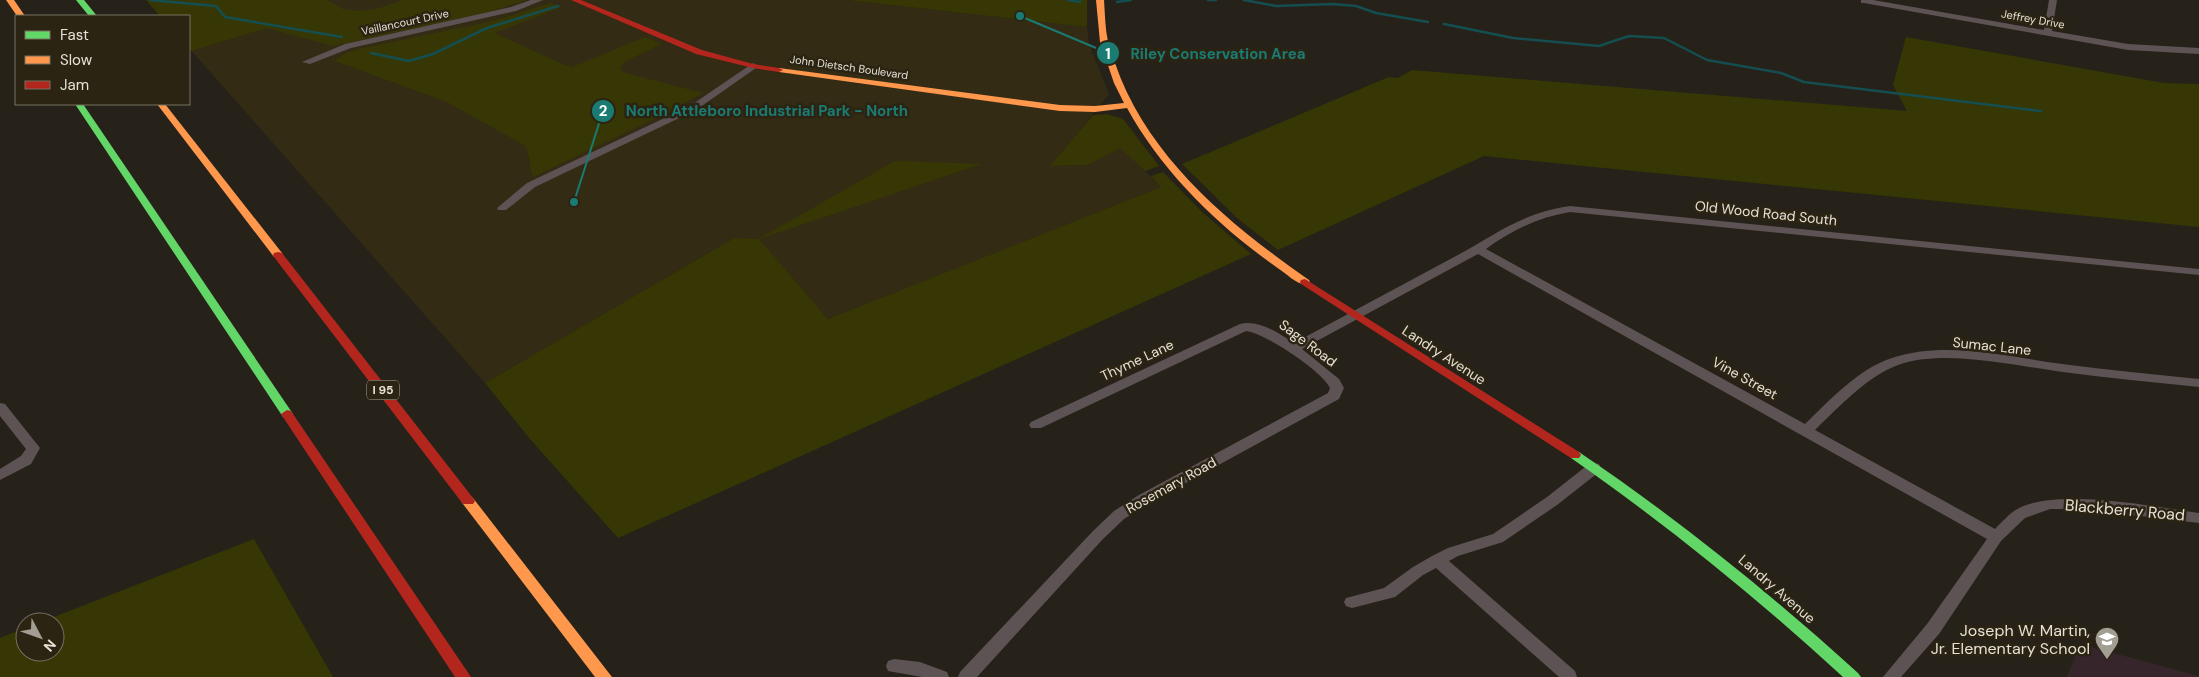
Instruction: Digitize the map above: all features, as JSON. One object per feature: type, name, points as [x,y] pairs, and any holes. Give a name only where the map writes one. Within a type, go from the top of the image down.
[{"type":"main road","points":[[10,0],[19,15]]},
{"type":"main road","points":[[80,0],[92,15]]},
{"type":"main road","name":"John Dietsch Boulevard","points":[[575,0],[699,52],[753,66],[1060,108],[1095,109],[1129,104]]},
{"type":"main road","name":"Landry Avenue","points":[[1100,0],[1099,18],[1102,40],[1109,62],[1129,104],[1150,138],[1182,179],[1231,226],[1269,258],[1594,468],[1687,532],[1735,571],[1853,677]]},
{"type":"main road","points":[[80,105],[463,677]]},
{"type":"main road","name":"I 95","points":[[162,105],[604,677]]},
{"type":"street","name":"Vaillancourt Drive","points":[[307,62],[340,48],[513,9],[539,0]]},
{"type":"street","points":[[2048,32],[2053,0]]},
{"type":"street","name":"Jeffrey Drive","points":[[1864,1],[2128,47],[2199,51]]},
{"type":"street","points":[[502,208],[531,185],[693,108],[753,66]]},
{"type":"street","name":"Old Wood Road South","points":[[1292,349],[1478,249],[1495,236],[1528,219],[1550,212],[1570,210],[2199,272]]},
{"type":"street","name":"Vine Street","points":[[1478,249],[1996,537]]},
{"type":"street","name":"Sage Road","points":[[1253,327],[1270,332],[1334,382],[1337,390]]},
{"type":"street","name":"Thyme Lane","points":[[1036,425],[1236,330],[1253,327]]},
{"type":"street","name":"Sumac Lane","points":[[1806,431],[1875,372],[1894,361],[1920,355],[1977,358],[2199,383]]},
{"type":"street","name":"Rosemary Road","points":[[966,677],[1092,541],[1119,515],[1144,499],[1332,397],[1337,390]]},
{"type":"street","points":[[0,407],[33,448],[26,460],[0,474]]},
{"type":"street","points":[[1352,602],[1389,593],[1418,571],[1437,560],[1453,552],[1498,538],[1552,501],[1594,468]]},
{"type":"street","name":"Blackberry Road","points":[[1891,677],[1934,629],[1996,537],[2020,514],[2049,504],[2083,504],[2199,518]]},
{"type":"street","points":[[1437,560],[1569,676]]},
{"type":"street","points":[[894,666],[920,669],[941,677]]},
{"type":"shaded area","points":[[146,0],[846,0],[1087,27],[1089,44],[1109,94],[1051,166],[1088,165],[1120,147],[1162,187],[828,319],[758,240],[734,238],[485,383],[190,49],[190,15],[159,15]]},
{"type":"shaded area","points":[[146,0],[327,0],[343,9],[358,11],[376,9],[403,0],[527,0],[488,12],[333,46],[267,28],[191,51],[190,15],[159,15]]},
{"type":"shaded area","points":[[846,0],[1087,0],[1087,27]]},
{"type":"shaded area","points":[[551,3],[562,7],[494,33],[572,67],[645,37],[662,44],[626,61],[620,67],[622,72],[703,93],[658,117],[533,177],[524,145],[447,102],[335,61],[344,54],[359,49],[497,20]]},
{"type":"shaded area","points":[[1906,37],[2164,83],[2199,84],[2199,227],[1484,156],[1278,250],[1237,218],[1182,164],[1389,77],[1398,78],[1412,70],[1907,111],[1893,85]]},
{"type":"shaded area","points":[[1107,114],[1123,119],[1159,166],[1145,171],[1120,148],[1088,165],[1050,166],[1093,115]]},
{"type":"shaded area","points":[[895,161],[982,164],[759,239],[828,319],[1161,187],[1151,176],[1163,172],[1202,212],[1251,254],[618,538],[530,439],[485,383],[734,238],[758,239]]},
{"type":"shaded area","points":[[254,539],[333,677],[0,677],[0,638],[15,632],[15,662],[65,662],[65,613]]},
{"type":"shaded area","name":"Joseph W. Martin, Jr. Elementary School","points":[[2080,644],[2199,676],[2199,677],[2067,677]]},
{"type":"waterway","points":[[150,0],[216,6],[225,17],[342,37]]},
{"type":"waterway","points":[[1068,0],[1080,2]]},
{"type":"waterway","points":[[1117,2],[1131,0]]},
{"type":"waterway","points":[[1208,0],[1216,0]]},
{"type":"waterway","points":[[1244,0],[1276,6],[1333,4],[1356,6],[1376,13],[1428,22]]},
{"type":"waterway","points":[[371,53],[409,61],[433,54],[487,28],[558,6]]},
{"type":"waterway","points":[[1444,24],[1513,38],[1599,46],[1629,36],[1664,38],[1707,60],[1781,73],[1804,82],[2041,111]]},
{"type":"traffic: fast","points":[[80,0],[92,15]]},
{"type":"traffic: fast","points":[[80,105],[287,414]]},
{"type":"traffic: fast","points":[[1575,455],[1648,506],[1718,560],[1853,677]]},
{"type":"traffic: slow","points":[[10,0],[20,15]]},
{"type":"traffic: slow","points":[[1100,0],[1104,42],[1118,83],[1140,124],[1168,162],[1201,198],[1236,230],[1305,282]]},
{"type":"traffic: slow","points":[[779,70],[1060,108],[1095,109],[1129,105]]},
{"type":"traffic: slow","points":[[162,105],[278,255]]},
{"type":"traffic: slow","points":[[468,501],[604,677]]},
{"type":"traffic: jam","points":[[575,0],[699,52],[753,66],[779,70]]},
{"type":"traffic: jam","points":[[278,255],[468,501]]},
{"type":"traffic: jam","points":[[1305,282],[1575,455]]},
{"type":"traffic: jam","points":[[287,414],[463,677]]},
{"type":"place","name":"Riley Conservation Area","points":[[1020,16]]},
{"type":"place","name":"North Attleboro Industrial Park - North","points":[[574,202]]},
{"type":"place","name":"Joseph W. Martin, Jr. Elementary School","points":[[2107,660]]}]
